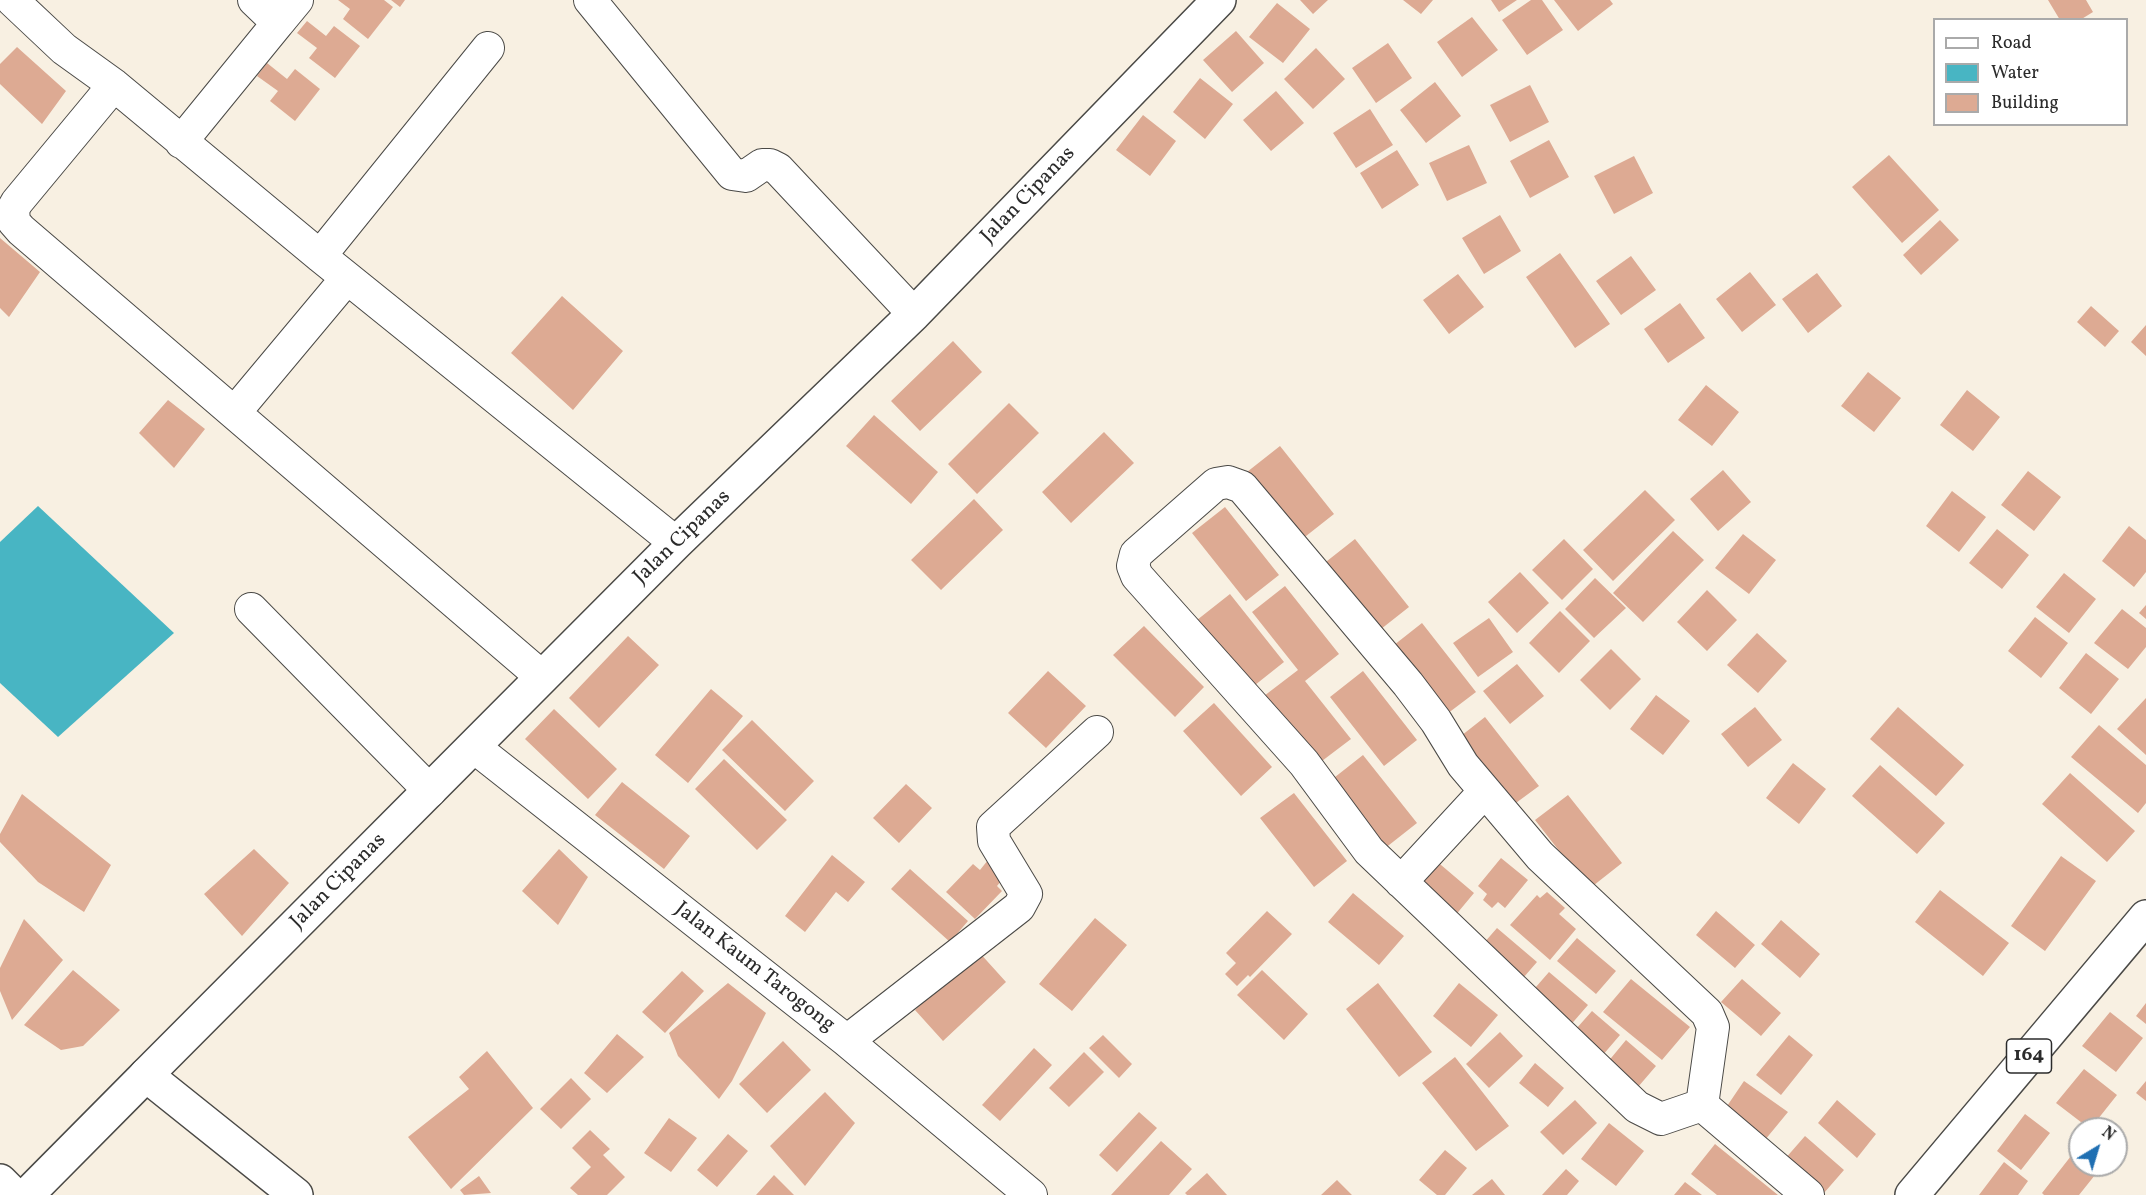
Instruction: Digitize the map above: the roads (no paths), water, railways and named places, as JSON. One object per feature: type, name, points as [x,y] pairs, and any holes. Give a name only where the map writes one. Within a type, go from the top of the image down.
[{"type":"street","points":[[12,0],[64,49],[114,86],[347,278],[676,543]]},
{"type":"street","points":[[180,142],[288,12],[254,0]]},
{"type":"street","points":[[590,0],[732,174],[746,176],[762,165],[770,165],[778,169],[914,314]]},
{"type":"street","name":"Jalan Cipanas","points":[[27,1195],[676,543],[914,314],[1219,0]]},
{"type":"street","points":[[320,256],[488,48]]},
{"type":"street","points":[[114,86],[17,202],[13,209],[15,222],[21,230],[542,677]]},
{"type":"street","points":[[235,412],[347,278]]},
{"type":"street","points":[[1228,482],[1242,487],[1408,684],[1436,722],[1463,765],[1540,856],[1707,1013],[1713,1027],[1702,1105],[1661,1119],[1637,1107],[1401,882],[1369,850],[1304,763],[1137,576],[1133,566],[1136,554],[1216,484],[1228,482]]},
{"type":"street","points":[[251,609],[430,791]]},
{"type":"street","points":[[847,1041],[1019,907],[1026,894],[994,841],[993,827],[1097,732]]},
{"type":"street","name":"Jalan Kaum Tarogong","points":[[474,747],[847,1041],[1031,1195]]},
{"type":"street","points":[[1401,882],[1485,791]]},
{"type":"street","name":"164","points":[[1912,1195],[2146,917]]},
{"type":"street","points":[[146,1075],[296,1195]]},
{"type":"street","points":[[1702,1105],[1808,1195]]},
{"type":"street","points":[[0,1181],[14,1195]]},
{"type":"water","points":[[38,506],[174,633],[58,737],[0,683],[0,542]]}]
